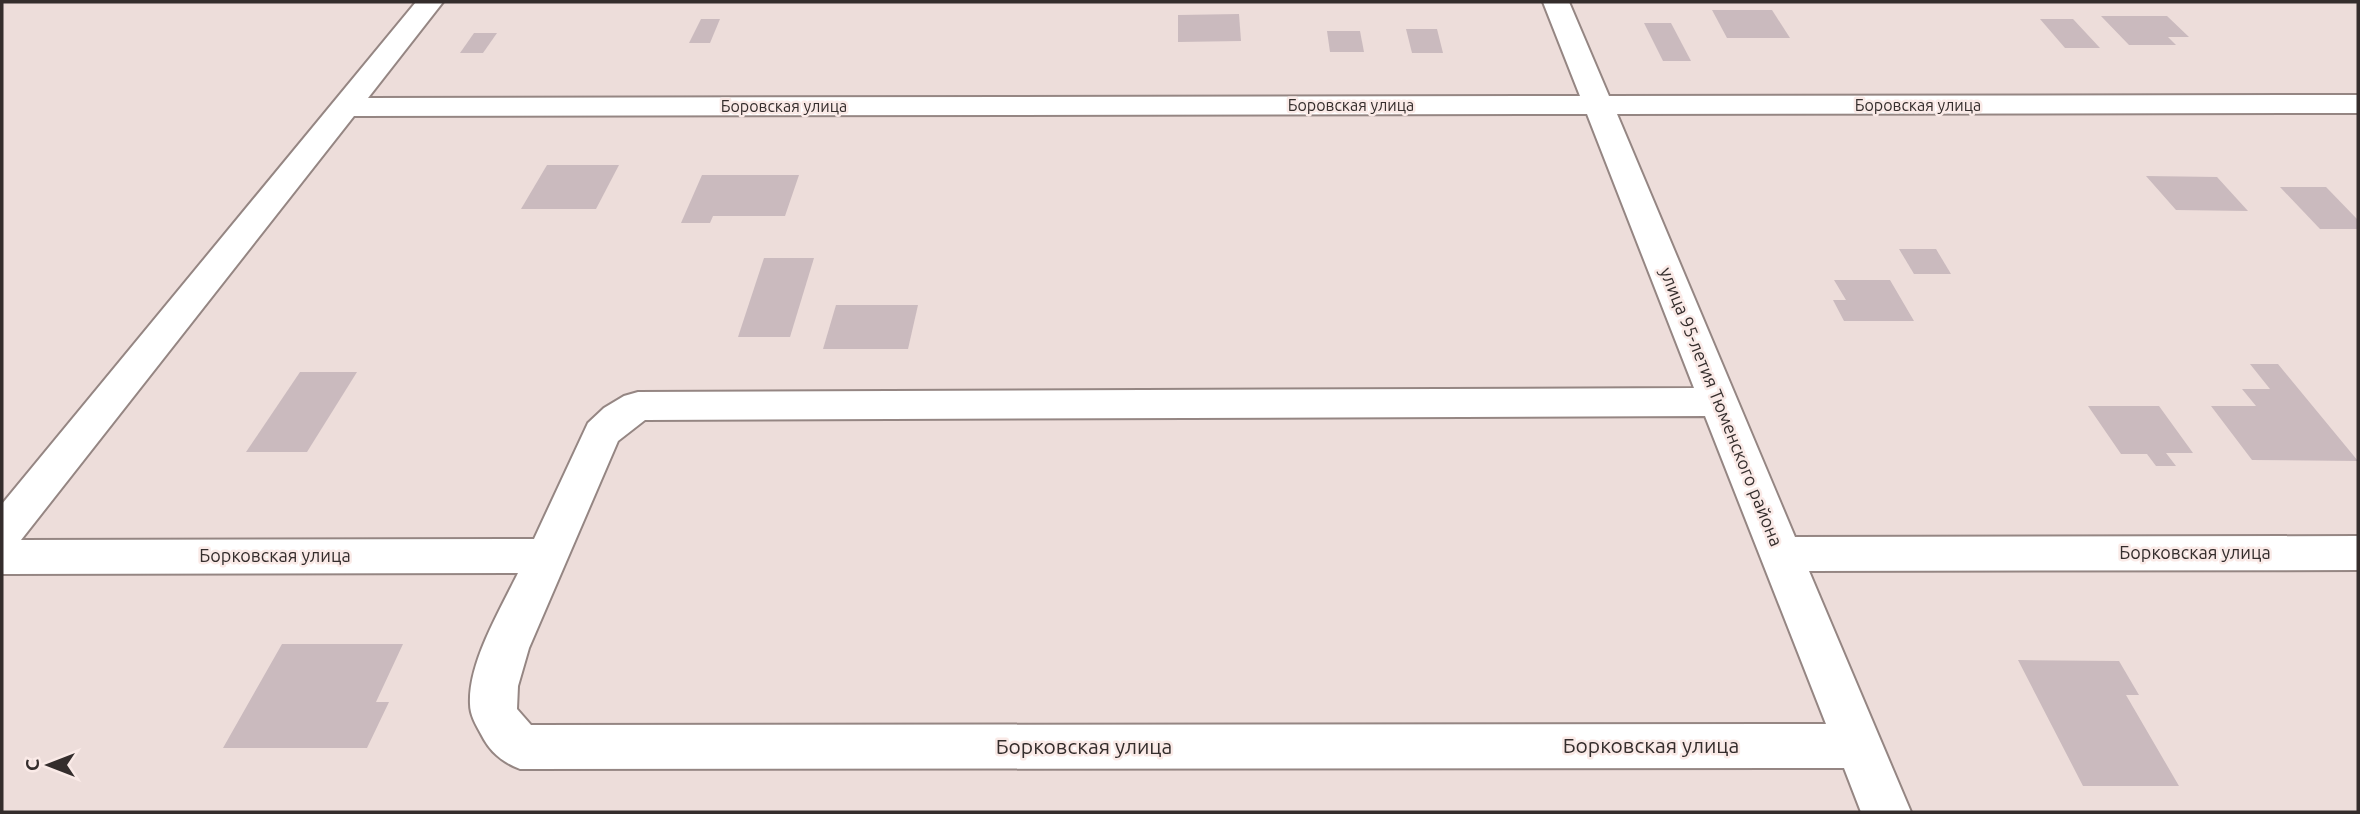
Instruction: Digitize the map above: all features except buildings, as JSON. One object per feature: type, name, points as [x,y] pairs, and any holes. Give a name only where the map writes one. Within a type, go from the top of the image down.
[{"type":"street","points":[[2,533],[430,2]]},
{"type":"street","name":"улица 95-летия Тюменского района","points":[[1556,2],[1886,812]]},
{"type":"street","name":"Боровская улица","points":[[344,107],[2358,104]]},
{"type":"street","name":"Борковская улица","points":[[1719,402],[638,407],[618,418],[602,433],[499,668],[492,703],[501,727],[520,747],[1860,746]]},
{"type":"street","name":"Борковская улица","points":[[1780,554],[2358,553]]},
{"type":"street","name":"Борковская улица","points":[[2,557],[548,556]]}]
